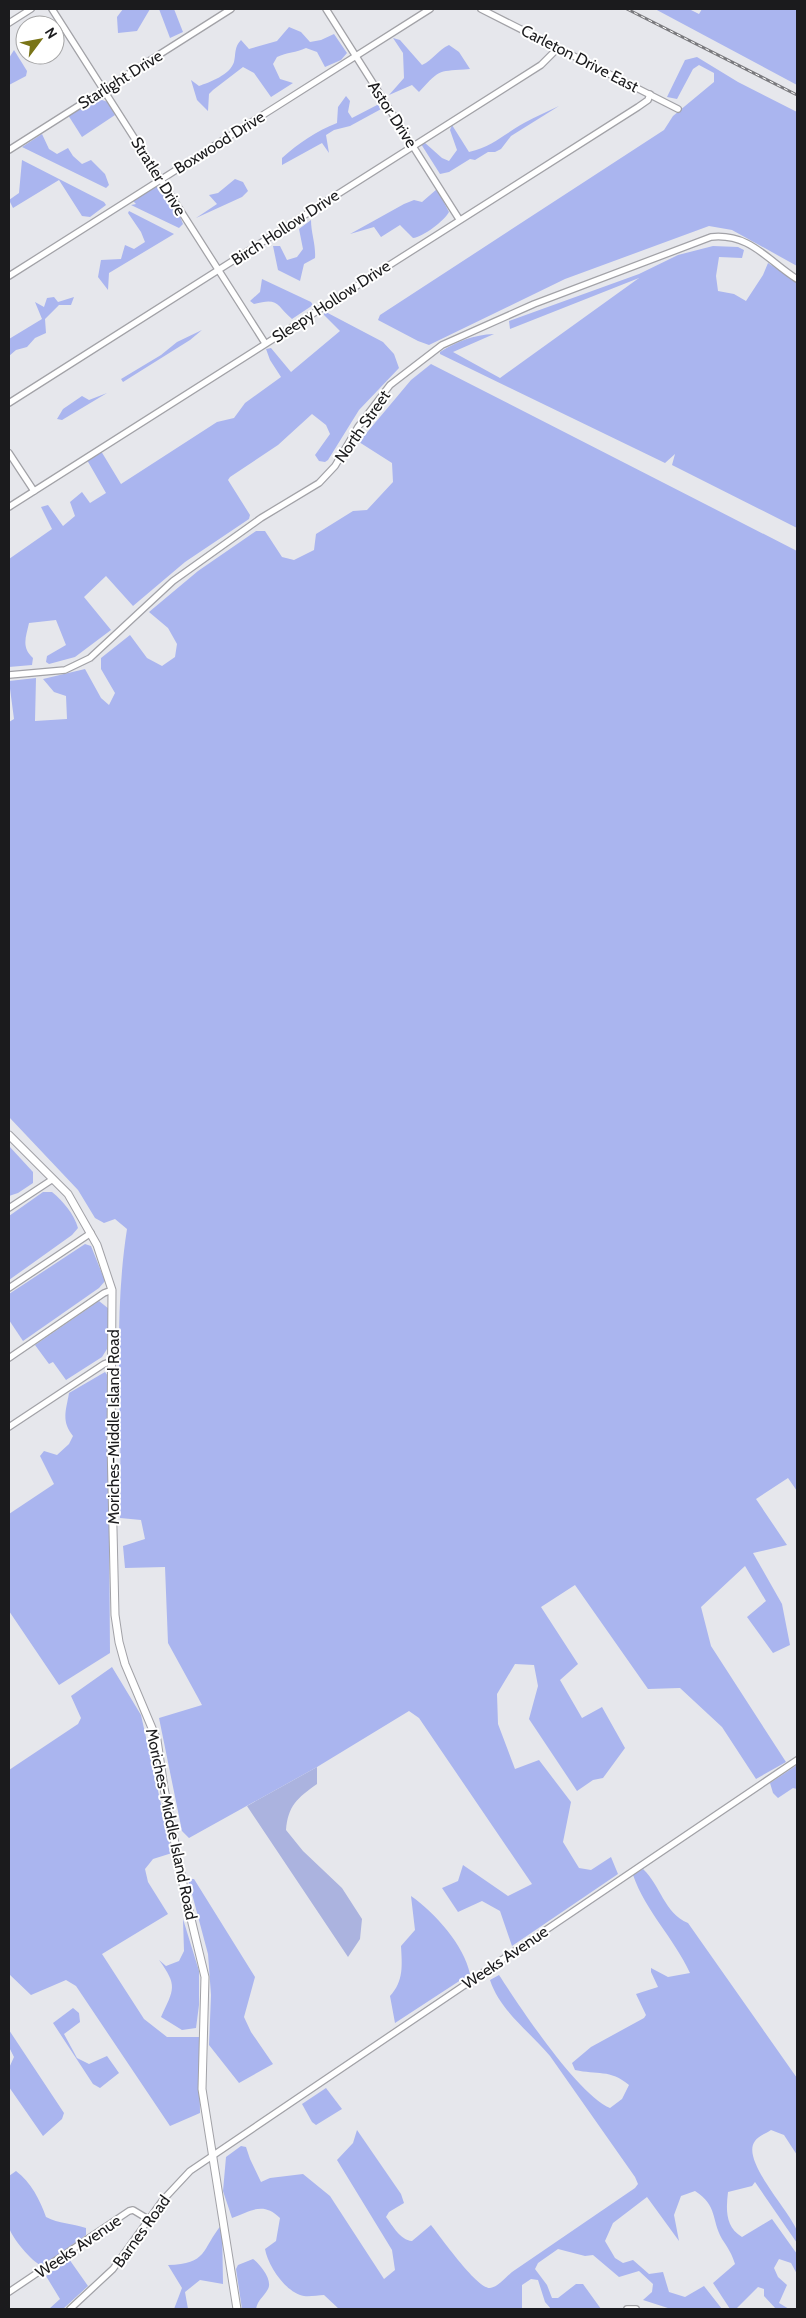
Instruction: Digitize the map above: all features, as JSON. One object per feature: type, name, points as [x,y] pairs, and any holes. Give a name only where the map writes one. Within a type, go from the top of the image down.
[{"type":"main road","name":"Moriches-Middle Island Road","points":[[9,1135],[68,1194],[102,1256],[112,1290],[111,1444],[115,1614],[119,1642],[125,1664],[157,1740],[164,1788],[185,1894],[203,1964],[205,1983],[202,2089],[237,2309]]},
{"type":"street","points":[[9,23],[31,9]]},
{"type":"street","name":"Stratler Drive","points":[[52,9],[265,344]]},
{"type":"street","name":"Starlight Drive","points":[[9,150],[231,9]]},
{"type":"street","name":"Astor Drive","points":[[326,9],[459,219]]},
{"type":"street","name":"Boxwood Drive","points":[[9,276],[430,9]]},
{"type":"street","name":"Carleton Drive East","points":[[481,9],[678,109]]},
{"type":"street","name":"Birch Hollow Drive","points":[[9,403],[541,65],[558,48]]},
{"type":"street","name":"Sleepy Hollow Drive","points":[[9,507],[459,219],[638,107],[648,100],[650,94]]},
{"type":"street","name":"North Street","points":[[9,675],[65,670],[90,658],[173,581],[261,518],[319,483],[335,466],[358,427],[390,386],[421,360],[456,338],[569,290],[710,237],[722,236],[740,239],[760,251],[797,279]]},
{"type":"street","points":[[9,453],[34,490]]},
{"type":"street","points":[[9,1208],[53,1179]]},
{"type":"street","points":[[9,1288],[91,1233]]},
{"type":"street","points":[[9,1358],[104,1293],[112,1290]]},
{"type":"street","points":[[9,1428],[104,1364],[112,1361]]},
{"type":"street","name":"Weeks Avenue","points":[[213,2154],[797,1760]]},
{"type":"street","name":"Barnes Road","points":[[70,2309],[113,2269],[148,2219],[181,2179],[213,2154]]},
{"type":"street","name":"Weeks Avenue","points":[[9,2292],[129,2211],[133,2210],[148,2219]]},
{"type":"street","points":[[627,2309],[636,2309]]},
{"type":"shaded area","points":[[123,9],[150,9],[137,31],[118,33],[117,17]]},
{"type":"shaded area","points":[[159,9],[174,9],[183,32],[170,38]]},
{"type":"shaded area","points":[[655,9],[689,9],[699,14],[702,9],[797,9],[797,85]]},
{"type":"shaded area","points":[[289,27],[301,32],[310,42],[321,40],[334,34],[347,53],[341,60],[325,67],[317,52],[306,48],[277,57],[273,64],[280,79],[293,83],[271,97],[254,73],[243,67],[209,94],[208,111],[197,100],[191,80],[199,86],[214,80],[228,71],[232,67],[236,48],[241,40],[249,49],[277,41]]},
{"type":"shaded area","points":[[393,38],[400,40],[422,65],[449,45],[459,52],[470,69],[441,72],[432,78],[419,92],[412,85],[389,95],[404,78],[403,53]]},
{"type":"shaded area","points":[[14,50],[15,65],[23,65],[27,71],[26,76],[9,85],[9,58]]},
{"type":"shaded area","points":[[697,57],[738,82],[797,112],[797,266],[732,230],[709,226],[565,279],[429,345],[378,320],[380,315],[664,130],[673,116],[714,82],[714,73],[699,65],[693,69],[677,99],[667,97],[685,60]]},
{"type":"shaded area","points":[[346,96],[350,101],[348,112],[352,118],[379,104],[383,108],[350,126],[334,130],[326,135],[329,153],[322,143],[282,165],[282,158],[295,147],[337,123],[338,107]]},
{"type":"shaded area","points":[[96,98],[108,102],[115,115],[82,137],[68,115]]},
{"type":"shaded area","points":[[559,106],[511,136],[501,149],[495,152],[488,152],[475,160],[470,159],[449,172],[440,174],[421,144],[424,142],[442,158],[449,161],[457,150],[450,130],[452,125],[469,152],[491,143],[524,123]]},
{"type":"shaded area","points":[[42,134],[49,149],[57,154],[68,148],[73,156],[82,164],[91,160],[105,174],[109,185],[106,188],[22,147]]},
{"type":"shaded area","points":[[22,160],[104,202],[106,205],[90,217],[82,216],[59,180],[13,208],[9,200],[19,193]]},
{"type":"shaded area","points":[[235,179],[243,182],[248,191],[242,197],[196,218],[217,204],[209,195],[218,193]]},
{"type":"shaded area","points":[[156,187],[160,187],[179,214],[183,224],[179,228],[131,205],[136,204],[132,200]]},
{"type":"shaded area","points":[[437,189],[449,212],[438,224],[422,235],[413,238],[400,225],[381,237],[374,227],[350,234],[404,204],[414,200],[422,202]]},
{"type":"shaded area","points":[[129,211],[174,234],[109,273],[108,290],[98,277],[101,260],[121,259],[125,245],[134,249],[145,242],[141,232],[128,213]]},
{"type":"shaded area","points":[[311,220],[315,258],[304,264],[300,281],[278,270],[273,246],[280,246],[287,260],[297,257],[303,249],[299,229]]},
{"type":"shaded area","points":[[713,246],[738,247],[744,250],[742,258],[719,257],[716,276],[718,291],[734,294],[746,301],[763,275],[768,263],[797,282],[797,528],[672,465],[675,454],[665,463],[440,354],[440,352],[466,339],[494,334],[453,352],[500,378],[639,278],[510,329],[509,321],[639,274],[678,255]]},
{"type":"shaded area","points":[[262,279],[311,302],[313,305],[292,319],[280,306],[273,302],[268,301],[254,304],[250,301],[260,292]]},
{"type":"shaded area","points":[[54,297],[58,302],[74,297],[71,305],[59,305],[45,319],[46,333],[35,338],[27,347],[16,350],[9,356],[9,339],[42,319],[35,302],[44,307],[47,298]]},
{"type":"shaded area","points":[[324,311],[383,342],[394,354],[399,368],[359,410],[328,460],[325,462],[319,461],[315,455],[330,434],[326,425],[312,414],[278,445],[228,480],[250,515],[249,519],[185,562],[133,606],[106,576],[84,597],[111,630],[75,657],[49,664],[46,662],[47,656],[66,645],[56,620],[29,623],[26,646],[33,658],[32,665],[9,667],[9,559],[52,529],[41,507],[48,505],[63,526],[75,516],[70,502],[82,492],[90,503],[106,493],[87,460],[101,451],[121,484],[217,422],[234,418],[245,403],[281,377],[270,360],[266,349],[271,348],[291,372],[340,331],[324,315]]},
{"type":"shaded area","points":[[202,330],[190,340],[123,382],[121,379],[161,355],[177,342]]},
{"type":"shaded area","points":[[431,364],[797,551],[797,1491],[788,1478],[756,1499],[787,1545],[753,1553],[782,1604],[790,1645],[773,1653],[747,1617],[766,1601],[745,1566],[701,1607],[711,1646],[786,1762],[756,1779],[722,1727],[680,1688],[648,1689],[575,1585],[541,1607],[578,1664],[560,1680],[582,1718],[602,1707],[625,1748],[603,1778],[593,1780],[577,1791],[529,1719],[538,1686],[534,1665],[515,1664],[497,1694],[498,1724],[515,1769],[539,1760],[571,1802],[563,1842],[579,1868],[591,1870],[611,1857],[618,1874],[512,1946],[500,1911],[482,1901],[458,1912],[442,1888],[458,1881],[463,1865],[508,1896],[532,1884],[419,1718],[409,1711],[317,1767],[189,1838],[182,1831],[159,1718],[202,1705],[168,1643],[165,1567],[125,1568],[123,1546],[145,1539],[141,1520],[120,1518],[119,1337],[120,1301],[127,1229],[115,1219],[104,1223],[95,1218],[78,1190],[9,1117],[9,722],[14,719],[9,681],[36,678],[35,721],[67,719],[66,696],[54,692],[43,679],[85,669],[101,698],[109,705],[115,693],[101,669],[101,658],[130,635],[147,658],[162,666],[175,657],[177,644],[168,628],[149,612],[198,571],[256,531],[265,531],[282,557],[294,560],[314,550],[316,534],[353,511],[367,510],[393,482],[392,463],[359,442],[411,380]]},
{"type":"shaded area","points":[[107,393],[62,420],[57,419],[63,409],[82,396],[89,400]]},
{"type":"shaded area","points":[[9,1146],[33,1172],[33,1183],[18,1193],[9,1196]]},
{"type":"shaded area","points":[[43,1192],[52,1192],[60,1199],[68,1208],[78,1228],[72,1235],[9,1280],[9,1216]]},
{"type":"shaded area","points":[[85,1244],[91,1246],[105,1281],[99,1288],[23,1341],[9,1320],[9,1294]]},
{"type":"shaded area","points":[[99,1301],[109,1309],[107,1349],[102,1357],[66,1380],[53,1362],[49,1364],[35,1345]]},
{"type":"shaded area","points":[[105,1372],[108,1376],[110,1653],[59,1685],[9,1611],[9,1514],[54,1484],[40,1456],[44,1451],[57,1455],[69,1444],[73,1436],[69,1431],[66,1421],[69,1393]]},
{"type":"shaded area","points":[[112,1667],[141,1715],[172,1853],[153,1859],[145,1869],[148,1882],[168,1914],[102,1954],[144,2019],[167,2037],[199,2037],[200,2113],[170,2126],[76,1986],[66,1980],[31,1995],[9,1974],[9,1770],[78,1724],[81,1718],[71,1696]]},
{"type":"shaded area","points":[[797,1765],[797,1789],[793,1788],[778,1798],[773,1793],[770,1783]]},
{"type":"shaded area","points":[[317,1767],[317,1784],[295,1803],[289,1815],[286,1830],[303,1851],[342,1888],[362,1919],[360,1939],[348,1957],[247,1806]]},
{"type":"shaded area","points":[[643,1869],[673,1913],[688,1923],[797,2078],[797,2155],[784,2135],[771,2130],[756,2139],[752,2150],[760,2173],[793,2222],[797,2231],[797,2243],[755,2182],[752,2186],[728,2192],[727,2205],[728,2217],[736,2233],[742,2237],[772,2219],[797,2254],[797,2274],[791,2263],[779,2259],[774,2268],[778,2277],[787,2285],[779,2303],[789,2309],[776,2309],[764,2296],[764,2289],[758,2287],[736,2309],[730,2309],[713,2283],[735,2264],[719,2232],[711,2208],[695,2191],[681,2196],[674,2215],[679,2241],[647,2197],[613,2223],[605,2241],[615,2258],[623,2263],[633,2260],[649,2274],[663,2272],[669,2292],[685,2297],[704,2286],[722,2309],[671,2309],[643,2300],[652,2292],[653,2284],[639,2271],[619,2277],[593,2255],[585,2256],[558,2249],[538,2263],[535,2269],[547,2285],[552,2298],[558,2298],[576,2284],[583,2284],[601,2309],[551,2309],[545,2302],[538,2280],[531,2279],[522,2285],[522,2309],[339,2309],[324,2295],[304,2296],[291,2290],[274,2271],[265,2249],[276,2241],[280,2218],[268,2210],[257,2209],[232,2218],[223,2191],[226,2157],[241,2146],[246,2147],[261,2182],[270,2178],[303,2174],[330,2196],[384,2279],[395,2270],[392,2250],[337,2160],[353,2143],[357,2130],[401,2194],[404,2203],[389,2212],[386,2217],[397,2232],[404,2238],[412,2241],[431,2225],[468,2271],[484,2286],[490,2288],[499,2284],[512,2272],[635,2188],[638,2184],[635,2177],[550,2056],[516,2021],[501,2002],[490,1980],[499,1975],[566,2068],[597,2100],[610,2108],[622,2099],[629,2085],[616,2077],[603,2073],[575,2070],[572,2063],[591,2047],[644,2018],[646,2015],[636,1994],[658,1987],[651,1968],[668,1977],[690,1973],[645,1901],[633,1875]]},
{"type":"shaded area","points":[[188,1879],[194,1879],[255,1977],[244,2017],[251,2032],[273,2064],[239,2083],[209,2045],[211,1995],[208,1954]]},
{"type":"shaded area","points":[[411,1896],[447,1930],[462,1952],[470,1974],[395,2023],[390,1996],[400,1979],[402,1966],[401,1946],[415,1930]]},
{"type":"shaded area","points":[[183,1919],[199,1971],[199,2005],[196,2028],[182,2030],[161,2017],[172,1988],[169,1976],[159,1960],[166,1966],[179,1961],[184,1951]]},
{"type":"shaded area","points":[[73,2008],[79,2013],[80,2022],[64,2034],[77,2058],[89,2064],[107,2056],[119,2073],[100,2088],[93,2084],[53,2023]]},
{"type":"shaded area","points":[[9,2030],[64,2113],[62,2119],[43,2136],[9,2087],[9,2068],[14,2057],[9,2047]]},
{"type":"shaded area","points":[[326,2088],[342,2109],[316,2125],[312,2122],[302,2104]]},
{"type":"shaded area","points":[[16,2171],[26,2180],[34,2192],[46,2217],[86,2228],[86,2235],[42,2266],[22,2249],[9,2227],[7,2208],[9,2176]]},
{"type":"shaded area","points":[[222,2224],[223,2284],[200,2280],[185,2292],[188,2309],[174,2309],[182,2288],[168,2265],[190,2262],[197,2258],[202,2254]]},
{"type":"shaded area","points":[[69,2259],[88,2286],[63,2309],[49,2309],[60,2299],[46,2276]]},
{"type":"shaded area","points":[[253,2259],[265,2272],[269,2285],[256,2309],[242,2309],[236,2269],[238,2265]]},
{"type":"railway","points":[[627,9],[797,95]]}]
